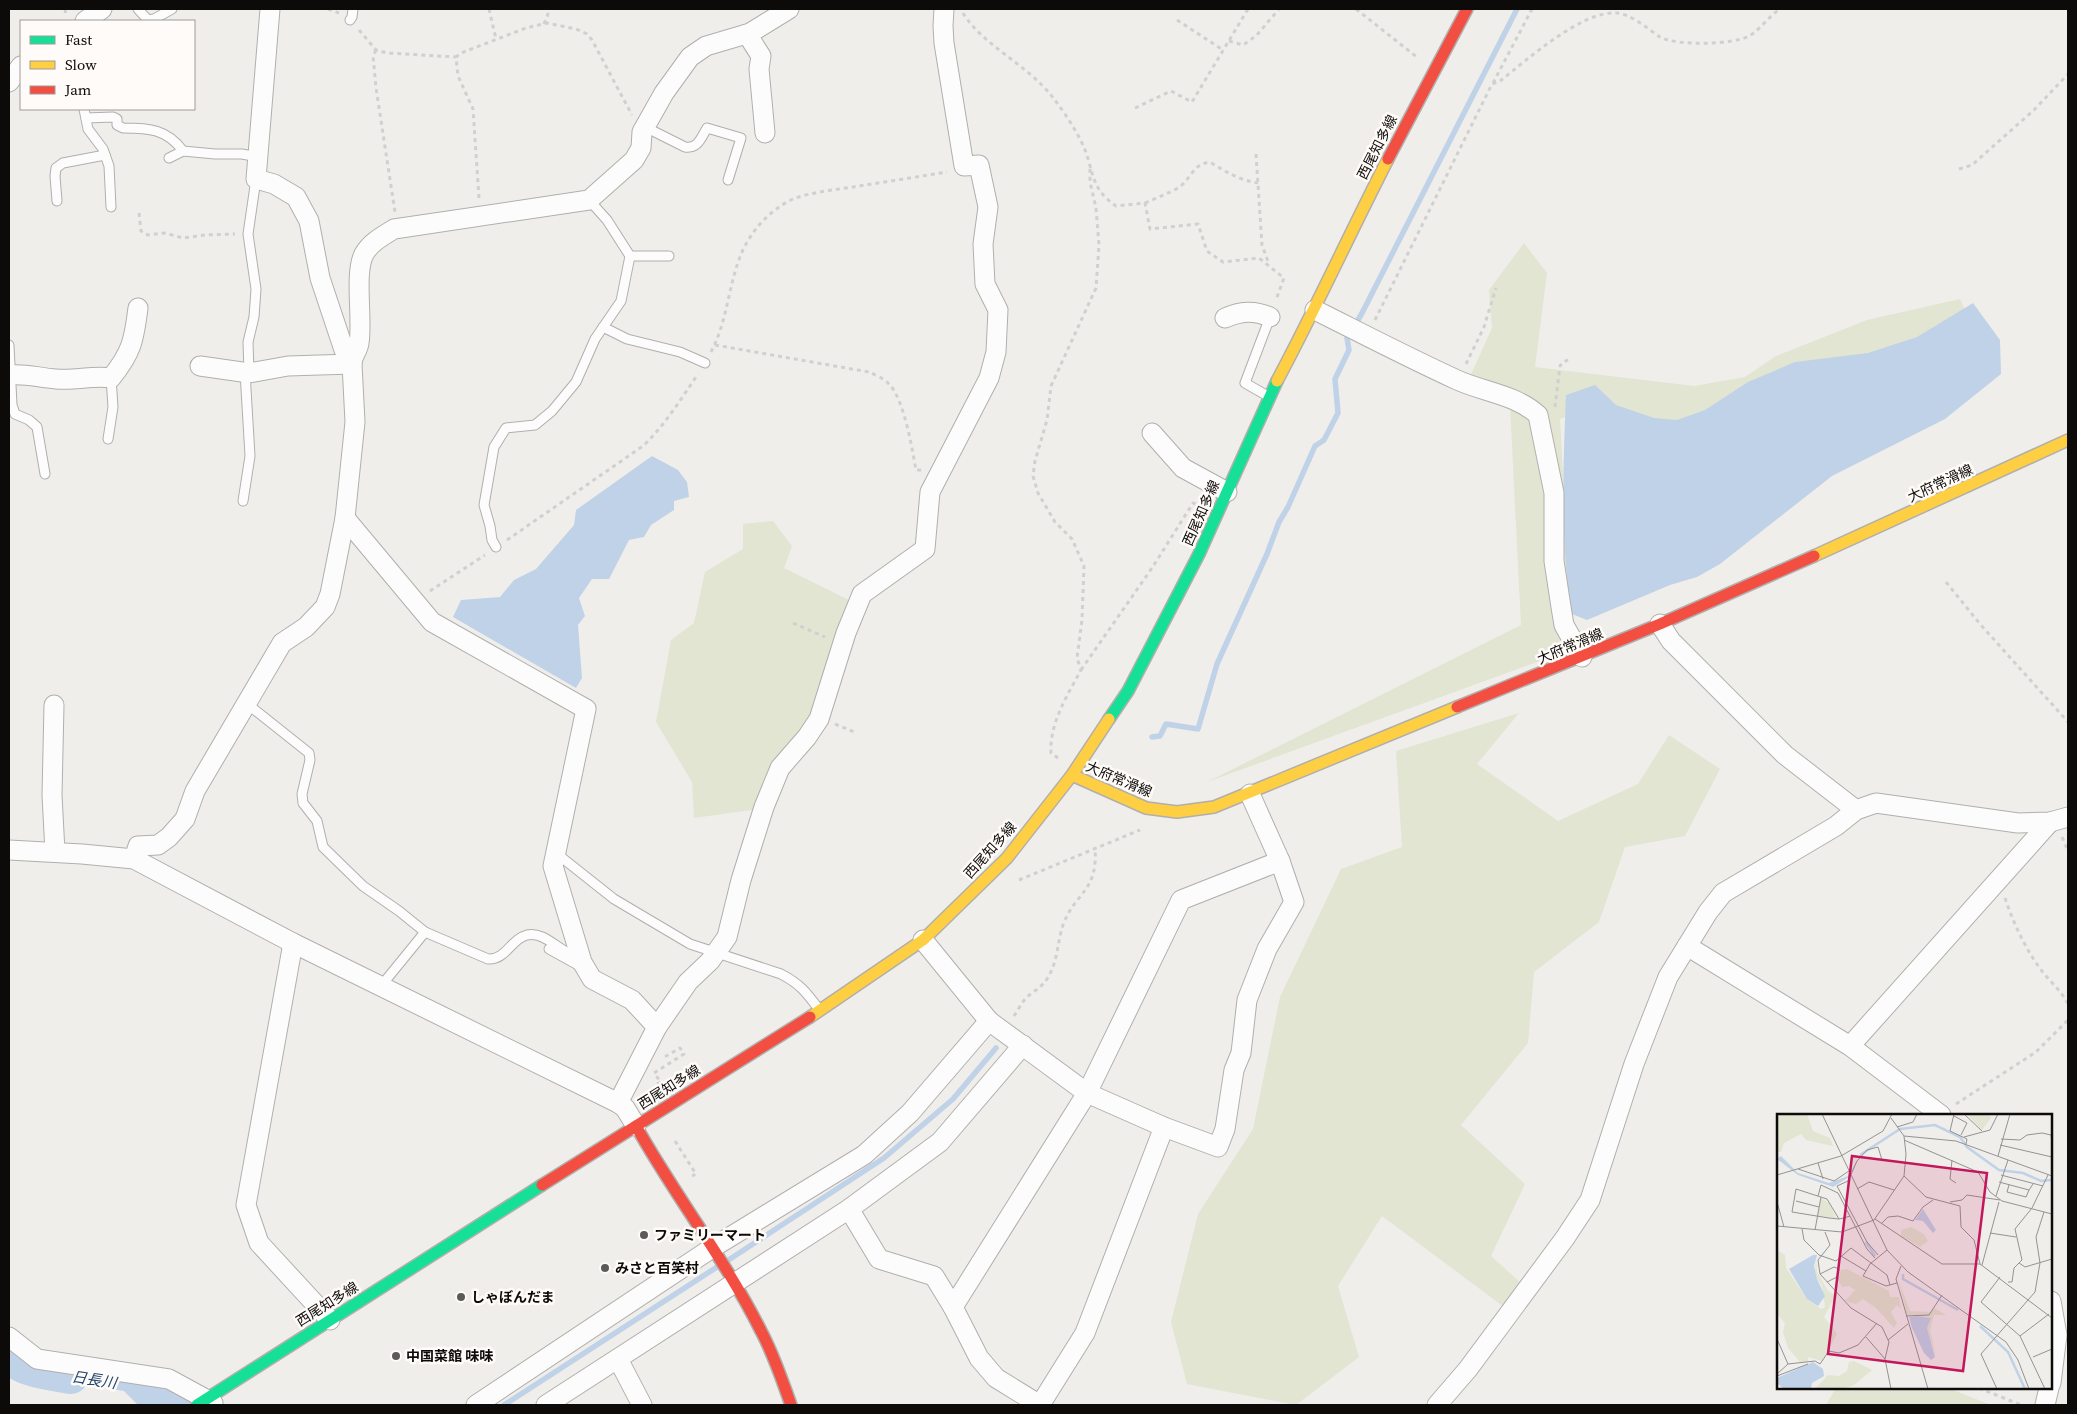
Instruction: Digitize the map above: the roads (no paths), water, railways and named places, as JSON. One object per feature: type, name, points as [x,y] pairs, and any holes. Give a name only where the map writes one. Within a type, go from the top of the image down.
[{"type":"main road","name":"西尾知多線","points":[[206,1402],[330,1320],[820,1011],[923,940],[1007,858],[1074,772],[1128,691],[1200,554],[1269,396],[1314,310],[1360,214],[1468,9]]},
{"type":"main road","name":"大府常滑線","points":[[1074,772],[1146,808],[1177,812],[1214,808],[1660,624],[1900,518],[2068,440]]},
{"type":"main road","points":[[636,1126],[656,1162],[732,1280],[769,1346],[791,1405]]},
{"type":"street","points":[[86,20],[102,9]]},
{"type":"street","points":[[270,9],[256,179],[274,184],[296,197],[309,221],[320,278],[344,350],[352,360]]},
{"type":"street","points":[[134,859],[138,846],[158,845],[169,837],[185,819],[195,791],[282,643],[306,627],[328,602],[345,518],[355,422],[352,360],[359,345],[360,272],[364,255],[374,242],[397,228],[589,200],[634,160],[641,148],[643,130],[664,93],[690,57],[706,46],[747,34],[790,9]]},
{"type":"street","points":[[618,1103],[657,1027],[688,982],[710,961],[727,937],[741,880],[764,807],[780,768],[808,738],[819,719],[843,644],[862,594],[924,549],[930,492],[989,378],[996,352],[998,310],[984,284],[983,244],[988,208],[980,165],[964,166],[944,43],[942,26],[944,9]]},
{"type":"street","points":[[747,34],[761,56],[759,69],[765,133]]},
{"type":"street","points":[[9,82],[20,67]]},
{"type":"street","points":[[10,375],[24,374],[57,379],[98,376],[112,378],[128,355],[134,338],[138,308]]},
{"type":"street","points":[[1314,310],[1457,380],[1529,407],[1538,415],[1554,493],[1554,561],[1564,625],[1582,657]]},
{"type":"street","points":[[1225,318],[1236,313],[1257,312],[1270,317]]},
{"type":"street","points":[[200,366],[247,373],[288,366],[352,360]]},
{"type":"street","points":[[1152,433],[1183,468],[1227,492]]},
{"type":"street","points":[[345,518],[432,622],[586,709],[553,866],[581,959],[592,979],[632,1000],[657,1027]]},
{"type":"street","points":[[1660,624],[1672,641],[1785,754],[1856,810]]},
{"type":"street","points":[[54,705],[52,795],[54,852]]},
{"type":"street","points":[[923,940],[1006,1033],[1087,1093],[1164,1127],[1218,1147],[1225,1129],[1234,1070],[1241,1053],[1246,1000],[1267,949],[1294,902],[1280,861],[1250,794]]},
{"type":"street","points":[[1436,1405],[1468,1369],[1590,1200],[1634,1064],[1668,977],[1708,912],[1724,892],[1836,826],[1856,810],[1876,803],[2018,823],[2050,822],[2068,817]]},
{"type":"street","points":[[1850,1046],[2050,822]]},
{"type":"street","points":[[9,850],[134,859],[293,943],[618,1103],[625,1108],[636,1126]]},
{"type":"street","points":[[953,1307],[1087,1093],[1181,900],[1280,861]]},
{"type":"street","points":[[293,943],[246,1205],[259,1243],[330,1320]]},
{"type":"street","points":[[1688,946],[1850,1046],[1941,1114]]},
{"type":"street","points":[[546,1405],[618,1360],[732,1280],[849,1209],[940,1142],[1006,1033]]},
{"type":"street","points":[[476,1405],[864,1155],[910,1112],[1006,1033]]},
{"type":"street","points":[[849,1209],[879,1259],[934,1276],[953,1307],[979,1358],[996,1378],[1040,1405],[1085,1333],[1164,1127]]},
{"type":"street","points":[[2052,1307],[2057,1335],[2052,1374]]},
{"type":"street","points":[[9,1337],[37,1359],[169,1379],[206,1402]]},
{"type":"street","points":[[618,1360],[642,1405]]},
{"type":"street","points":[[2045,1405],[2049,1389]]},
{"type":"lane","points":[[138,9],[148,20],[154,19],[172,9]]},
{"type":"lane","points":[[350,20],[353,9]]},
{"type":"lane","points":[[111,207],[109,166],[105,155],[88,129],[85,114],[113,117],[116,119],[117,125],[123,128],[166,134],[175,140],[183,151]]},
{"type":"lane","points":[[643,130],[692,148],[697,146],[707,128],[741,138],[728,180]]},
{"type":"lane","points":[[169,158],[183,151],[242,154],[258,157]]},
{"type":"lane","points":[[57,201],[56,168],[63,163],[105,155]]},
{"type":"lane","points":[[243,501],[250,456],[247,373],[248,342],[254,318],[256,290],[248,234],[256,179]]},
{"type":"lane","points":[[496,547],[492,540],[484,505],[494,447],[506,428],[535,425],[552,411],[576,382],[595,339],[621,300],[630,256],[607,220],[589,200]]},
{"type":"lane","points":[[630,256],[669,256]]},
{"type":"lane","points":[[1269,396],[1245,383],[1270,317]]},
{"type":"lane","points":[[603,327],[627,339],[680,352],[705,363]]},
{"type":"lane","points":[[9,344],[12,405],[15,414],[29,420],[37,427],[45,474]]},
{"type":"lane","points":[[108,439],[113,407],[112,378]]},
{"type":"lane","points":[[246,702],[309,753],[310,760],[302,794],[303,803],[317,821],[323,847],[363,886],[400,911],[425,932],[488,959],[500,957],[518,939],[526,935],[540,935],[571,956],[581,959],[578,965],[549,950]]},
{"type":"lane","points":[[556,854],[614,899],[690,944],[781,974],[794,981],[803,987],[820,1011]]},
{"type":"lane","points":[[381,986],[425,932]]},
{"type":"water","points":[[1973,303],[2000,340],[2001,374],[1945,419],[1832,476],[1720,564],[1697,577],[1670,585],[1587,620],[1572,614],[1564,532],[1563,477],[1566,395],[1595,385],[1616,405],[1654,418],[1677,420],[1705,410],[1748,382],[1795,362],[1868,353],[1917,337]]},
{"type":"water","points":[[652,456],[678,470],[687,482],[689,497],[674,501],[674,510],[651,525],[644,537],[629,540],[609,579],[592,579],[579,598],[585,616],[578,625],[582,678],[576,688],[453,617],[461,600],[500,597],[514,580],[536,569],[574,525],[576,510]]},
{"type":"water","points":[[28,1365],[168,1387],[198,1405],[138,1405],[124,1391],[26,1376]]},
{"type":"waterway","points":[[1152,737],[1160,736],[1166,724],[1198,729],[1217,664],[1267,554],[1279,522],[1288,507],[1315,446],[1324,440],[1338,413],[1335,379],[1349,350],[1347,338],[1361,315],[1517,9]]},
{"type":"waterway","points":[[727,1261],[884,1158],[953,1099],[996,1048]]},
{"type":"waterway","points":[[504,1405],[717,1267]]},
{"type":"waterway","name":"日長川","points":[[9,1357],[30,1369],[71,1377]]},
{"type":"place","name":"ファミリーマート","points":[[644,1235]]},
{"type":"place","name":"みさと百笑村","points":[[605,1268]]},
{"type":"place","name":"しゃぼんだま","points":[[461,1297]]},
{"type":"place","name":"中国菜館 味味","points":[[396,1356]]}]
